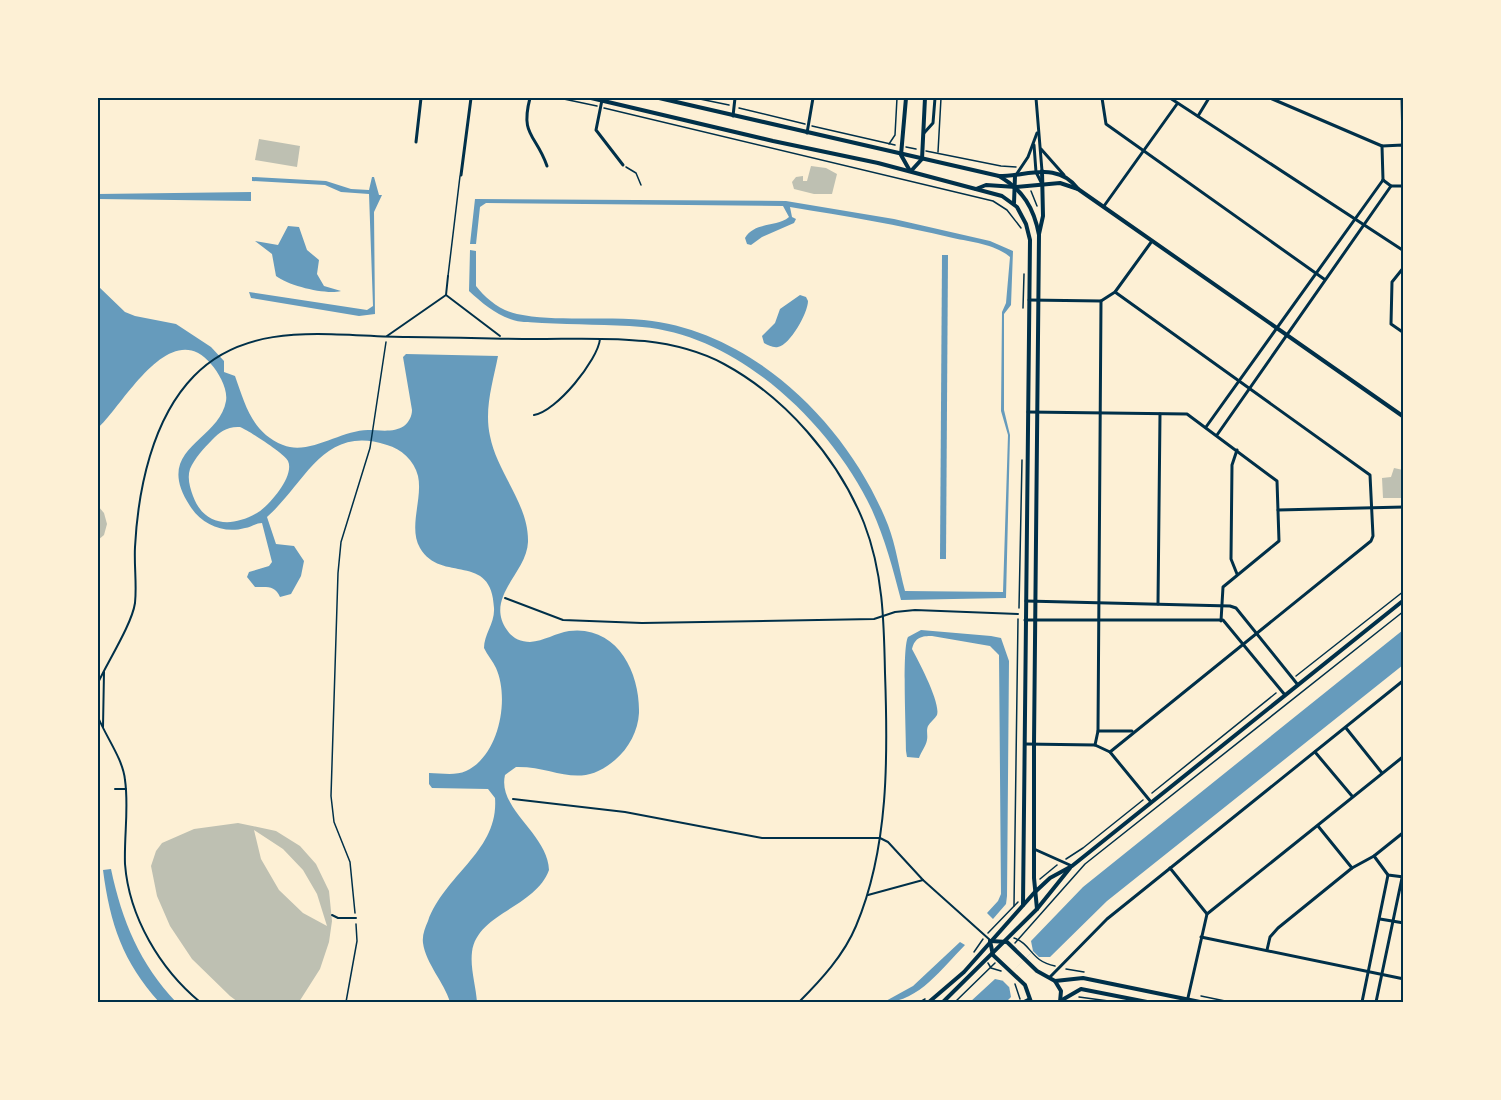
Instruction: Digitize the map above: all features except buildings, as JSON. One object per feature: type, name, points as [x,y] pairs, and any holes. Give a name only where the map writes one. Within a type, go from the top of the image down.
[{"type":"main road","points":[[591,98],[932,177],[1002,196],[1014,203]]},
{"type":"main road","points":[[659,98],[999,176],[1015,176],[1042,171],[1064,175],[1078,189],[1404,417]]},
{"type":"main road","points":[[906,98],[901,155],[911,172]]},
{"type":"main road","points":[[911,172],[922,159],[925,98]]},
{"type":"main road","points":[[1037,909],[1034,849],[1034,744],[1039,235],[1043,216],[1042,171]]},
{"type":"main road","points":[[999,176],[1014,186],[1035,217],[1039,235]]},
{"type":"main road","points":[[1015,176],[1014,203],[1029,231],[1023,905]]},
{"type":"main road","points":[[976,189],[986,185],[1060,183],[1078,189]]},
{"type":"main road","points":[[927,1000],[957,978],[1050,878],[1071,866],[1404,600]]},
{"type":"main road","points":[[943,1002],[1007,942],[1071,866]]},
{"type":"main road","points":[[990,941],[1007,942],[1030,965],[1056,981],[1060,988],[1061,1001],[1081,989],[1147,1002]]},
{"type":"main road","points":[[990,941],[993,955],[1018,978],[1029,992],[1030,1001]]},
{"type":"main road","points":[[1056,981],[1083,978],[1200,1002]]},
{"type":"street","points":[[416,142],[421,98]]},
{"type":"street","points":[[460,176],[471,98]]},
{"type":"street","points":[[530,98],[525,116],[526,128],[548,166]]},
{"type":"street","points":[[733,116],[735,98]]},
{"type":"street","points":[[807,133],[813,98]]},
{"type":"street","points":[[924,133],[933,123],[935,98]]},
{"type":"street","points":[[1036,98],[1042,171]]},
{"type":"street","points":[[1102,98],[1106,124],[1325,279]]},
{"type":"street","points":[[1170,98],[1404,251]]},
{"type":"street","points":[[1198,116],[1209,98]]},
{"type":"street","points":[[1270,98],[1382,146],[1403,145]]},
{"type":"street","points":[[1383,180],[1391,186],[1403,186],[1402,98]]},
{"type":"street","points":[[602,100],[597,130],[623,165]]},
{"type":"street","points":[[1104,206],[1177,104]]},
{"type":"street","points":[[1015,176],[1037,131]]},
{"type":"street","points":[[1034,141],[1036,172],[1042,184]]},
{"type":"street","points":[[1206,427],[1383,180],[1382,146]]},
{"type":"street","points":[[1040,149],[1064,175]]},
{"type":"street","points":[[1217,435],[1391,186]]},
{"type":"street","points":[[1029,300],[1101,301],[1115,292],[1152,241]]},
{"type":"street","points":[[1404,267],[1392,282],[1391,324],[1404,333]]},
{"type":"street","points":[[386,337],[446,295],[448,276]]},
{"type":"street","points":[[1110,752],[1133,731],[1371,541],[1370,475],[1115,292]]},
{"type":"street","points":[[446,295],[500,336]]},
{"type":"street","points":[[1095,745],[1098,731],[1101,301]]},
{"type":"street","points":[[98,683],[134,608],[138,513],[156,441],[178,396],[207,364],[222,353],[274,337],[329,332],[386,337],[500,336],[661,342],[720,362],[760,386],[792,415],[842,481],[862,519],[874,552],[882,587],[886,714],[880,838],[868,895],[855,930],[832,966],[799,1002]]},
{"type":"street","points":[[534,415],[552,406],[594,360],[600,338]]},
{"type":"street","points":[[1028,412],[1187,414],[1277,481],[1279,541],[1224,587],[1221,621]]},
{"type":"street","points":[[1158,603],[1160,414]]},
{"type":"street","points":[[1237,574],[1231,559],[1232,465],[1238,450]]},
{"type":"street","points":[[1278,510],[1404,507]]},
{"type":"street","points":[[505,598],[563,620],[642,623],[884,617],[895,612],[939,610],[1018,614]]},
{"type":"street","points":[[1026,601],[1222,605],[1236,608],[1298,685]]},
{"type":"street","points":[[1025,620],[1221,621],[1243,643],[1285,695]]},
{"type":"street","points":[[102,729],[104,670]]},
{"type":"street","points":[[1047,976],[1107,919],[1404,680]]},
{"type":"street","points":[[98,717],[125,778],[125,866],[134,907],[150,943],[168,970],[200,1002]]},
{"type":"street","points":[[1346,727],[1382,773]]},
{"type":"street","points":[[1098,731],[1133,731]]},
{"type":"street","points":[[1024,744],[1095,745],[1110,752],[1151,802]]},
{"type":"street","points":[[1315,752],[1352,796]]},
{"type":"street","points":[[1187,1001],[1207,914],[1404,756]]},
{"type":"street","points":[[115,789],[126,789]]},
{"type":"street","points":[[513,799],[624,812],[762,838],[880,838],[888,842],[923,880],[990,941]]},
{"type":"street","points":[[1318,826],[1352,868]]},
{"type":"street","points":[[1268,950],[1273,932],[1352,868],[1374,856],[1404,832]]},
{"type":"street","points":[[1034,849],[1071,866]]},
{"type":"street","points":[[1374,856],[1388,875],[1403,878],[1376,1002]]},
{"type":"street","points":[[1170,868],[1207,914]]},
{"type":"street","points":[[1362,1002],[1388,875]]},
{"type":"street","points":[[868,895],[923,880]]},
{"type":"street","points":[[332,915],[338,918],[356,918]]},
{"type":"street","points":[[1380,919],[1404,924]]},
{"type":"street","points":[[1201,937],[1404,979]]},
{"type":"street","points":[[1117,1002],[1118,997]]},
{"type":"street","points":[[1022,1002],[1030,1001]]},
{"type":"lane","points":[[448,276],[460,176]]},
{"type":"path","points":[[559,98],[998,202],[1023,232]]},
{"type":"path","points":[[695,98],[889,144],[1001,166]]},
{"type":"path","points":[[888,152],[889,144],[895,135],[897,98]]},
{"type":"path","points":[[935,161],[941,98]]},
{"type":"path","points":[[623,165],[636,173],[641,185]]},
{"type":"path","points":[[930,185],[932,177]]},
{"type":"path","points":[[1024,266],[1024,311]]},
{"type":"path","points":[[346,1002],[357,941],[350,862],[334,822],[331,796],[336,621],[341,542],[370,448],[386,337]]},
{"type":"path","points":[[1014,906],[1022,459]]},
{"type":"path","points":[[1293,679],[1404,591]]},
{"type":"path","points":[[1019,940],[1085,864],[1404,611]]},
{"type":"path","points":[[1061,862],[1083,848],[1280,690]]},
{"type":"path","points":[[1024,934],[1024,944],[1036,959],[1041,963],[1059,967]]},
{"type":"path","points":[[971,956],[980,943]]},
{"type":"path","points":[[955,1002],[998,960]]},
{"type":"path","points":[[991,968],[1003,971]]},
{"type":"path","points":[[1014,982],[1022,1002]]},
{"type":"path","points":[[1076,998],[1088,997],[1117,1002]]},
{"type":"path","points":[[920,1002],[927,1000]]},
{"type":"water","points":[[252,177],[326,181],[351,189],[369,190],[372,177],[374,177],[379,195],[382,195],[374,212],[375,314],[359,316],[251,298],[249,292],[367,310],[373,306],[369,194],[341,192],[325,185],[252,181]]},
{"type":"water","points":[[251,192],[251,201],[98,199],[98,194]]},
{"type":"water","points":[[475,199],[786,201],[894,219],[990,241],[1013,251],[1011,305],[1004,314],[1004,410],[1010,435],[1006,598],[901,600],[881,532],[855,478],[833,447],[807,417],[747,366],[713,347],[678,334],[642,327],[514,320],[494,311],[469,291],[470,250],[476,251],[476,286],[484,295],[505,310],[547,318],[644,320],[684,328],[723,343],[759,364],[793,390],[823,420],[849,453],[871,488],[888,525],[905,591],[1003,592],[1008,435],[1001,411],[1002,312],[1006,303],[1010,257],[990,246],[975,242],[790,207],[792,217],[796,219],[794,223],[762,237],[751,245],[747,244],[745,238],[754,229],[778,223],[789,217],[783,206],[486,203],[480,207],[476,244],[470,244]]},
{"type":"water","points":[[288,226],[299,227],[307,250],[319,260],[317,274],[324,286],[341,291],[326,292],[308,289],[276,276],[272,254],[255,241],[278,245]]},
{"type":"water","points":[[942,255],[948,255],[946,559],[940,559]]},
{"type":"water","points":[[98,286],[125,312],[176,324],[211,347],[224,361],[224,372],[235,376],[246,407],[257,425],[272,440],[293,448],[314,445],[358,431],[391,430],[404,426],[410,419],[412,410],[403,357],[406,354],[498,356],[489,406],[488,426],[499,463],[523,515],[528,542],[521,564],[503,596],[500,607],[501,618],[509,633],[523,641],[545,639],[569,631],[586,631],[613,643],[630,667],[638,697],[639,713],[635,733],[628,745],[615,760],[602,769],[578,776],[516,767],[505,775],[508,799],[541,845],[549,870],[542,883],[532,893],[484,928],[476,939],[472,952],[472,971],[477,1002],[450,1002],[425,951],[423,937],[436,904],[489,833],[494,817],[495,798],[488,789],[432,788],[429,784],[429,773],[453,774],[466,771],[477,764],[487,753],[494,740],[499,726],[502,695],[496,668],[484,648],[494,608],[491,591],[485,580],[475,573],[440,565],[429,559],[420,548],[415,531],[419,485],[413,465],[397,449],[365,441],[347,443],[331,450],[318,460],[267,517],[276,544],[294,546],[304,561],[301,576],[291,594],[280,597],[273,589],[255,587],[247,577],[249,572],[269,566],[272,562],[262,523],[229,530],[207,523],[195,513],[180,487],[179,471],[183,458],[212,427],[221,415],[226,401],[226,391],[222,381],[211,364],[195,352],[179,350],[164,357],[133,386],[98,428]],"holes":[[[240,427],[280,453],[288,461],[288,474],[280,490],[257,513],[238,521],[211,519],[198,506],[193,496],[190,486],[190,469],[215,437],[228,429]]]},
{"type":"water","points":[[800,295],[806,297],[808,301],[802,320],[793,335],[778,347],[764,343],[762,336],[775,323],[780,309]]},
{"type":"water","points":[[921,630],[1001,638],[1009,661],[1007,896],[1006,904],[993,919],[987,913],[1001,894],[999,655],[990,646],[932,636],[917,640],[912,649],[936,701],[937,715],[928,726],[926,742],[919,758],[907,757],[906,644],[908,637]]},
{"type":"water","points":[[1403,630],[1403,665],[1107,901],[1050,957],[1038,957],[1009,986],[1011,997],[1006,1002],[970,1002],[995,979],[1004,981],[1033,951],[1031,941],[1083,887]]},
{"type":"water","points":[[111,869],[115,888],[134,941],[163,988],[176,1002],[159,1002],[127,957],[114,925],[106,890],[103,870]]},
{"type":"water","points":[[960,942],[965,945],[919,990],[908,997],[884,1002],[913,986]]},
{"type":"pier","points":[[1033,951],[1039,957],[1009,987],[1003,981]]}]
